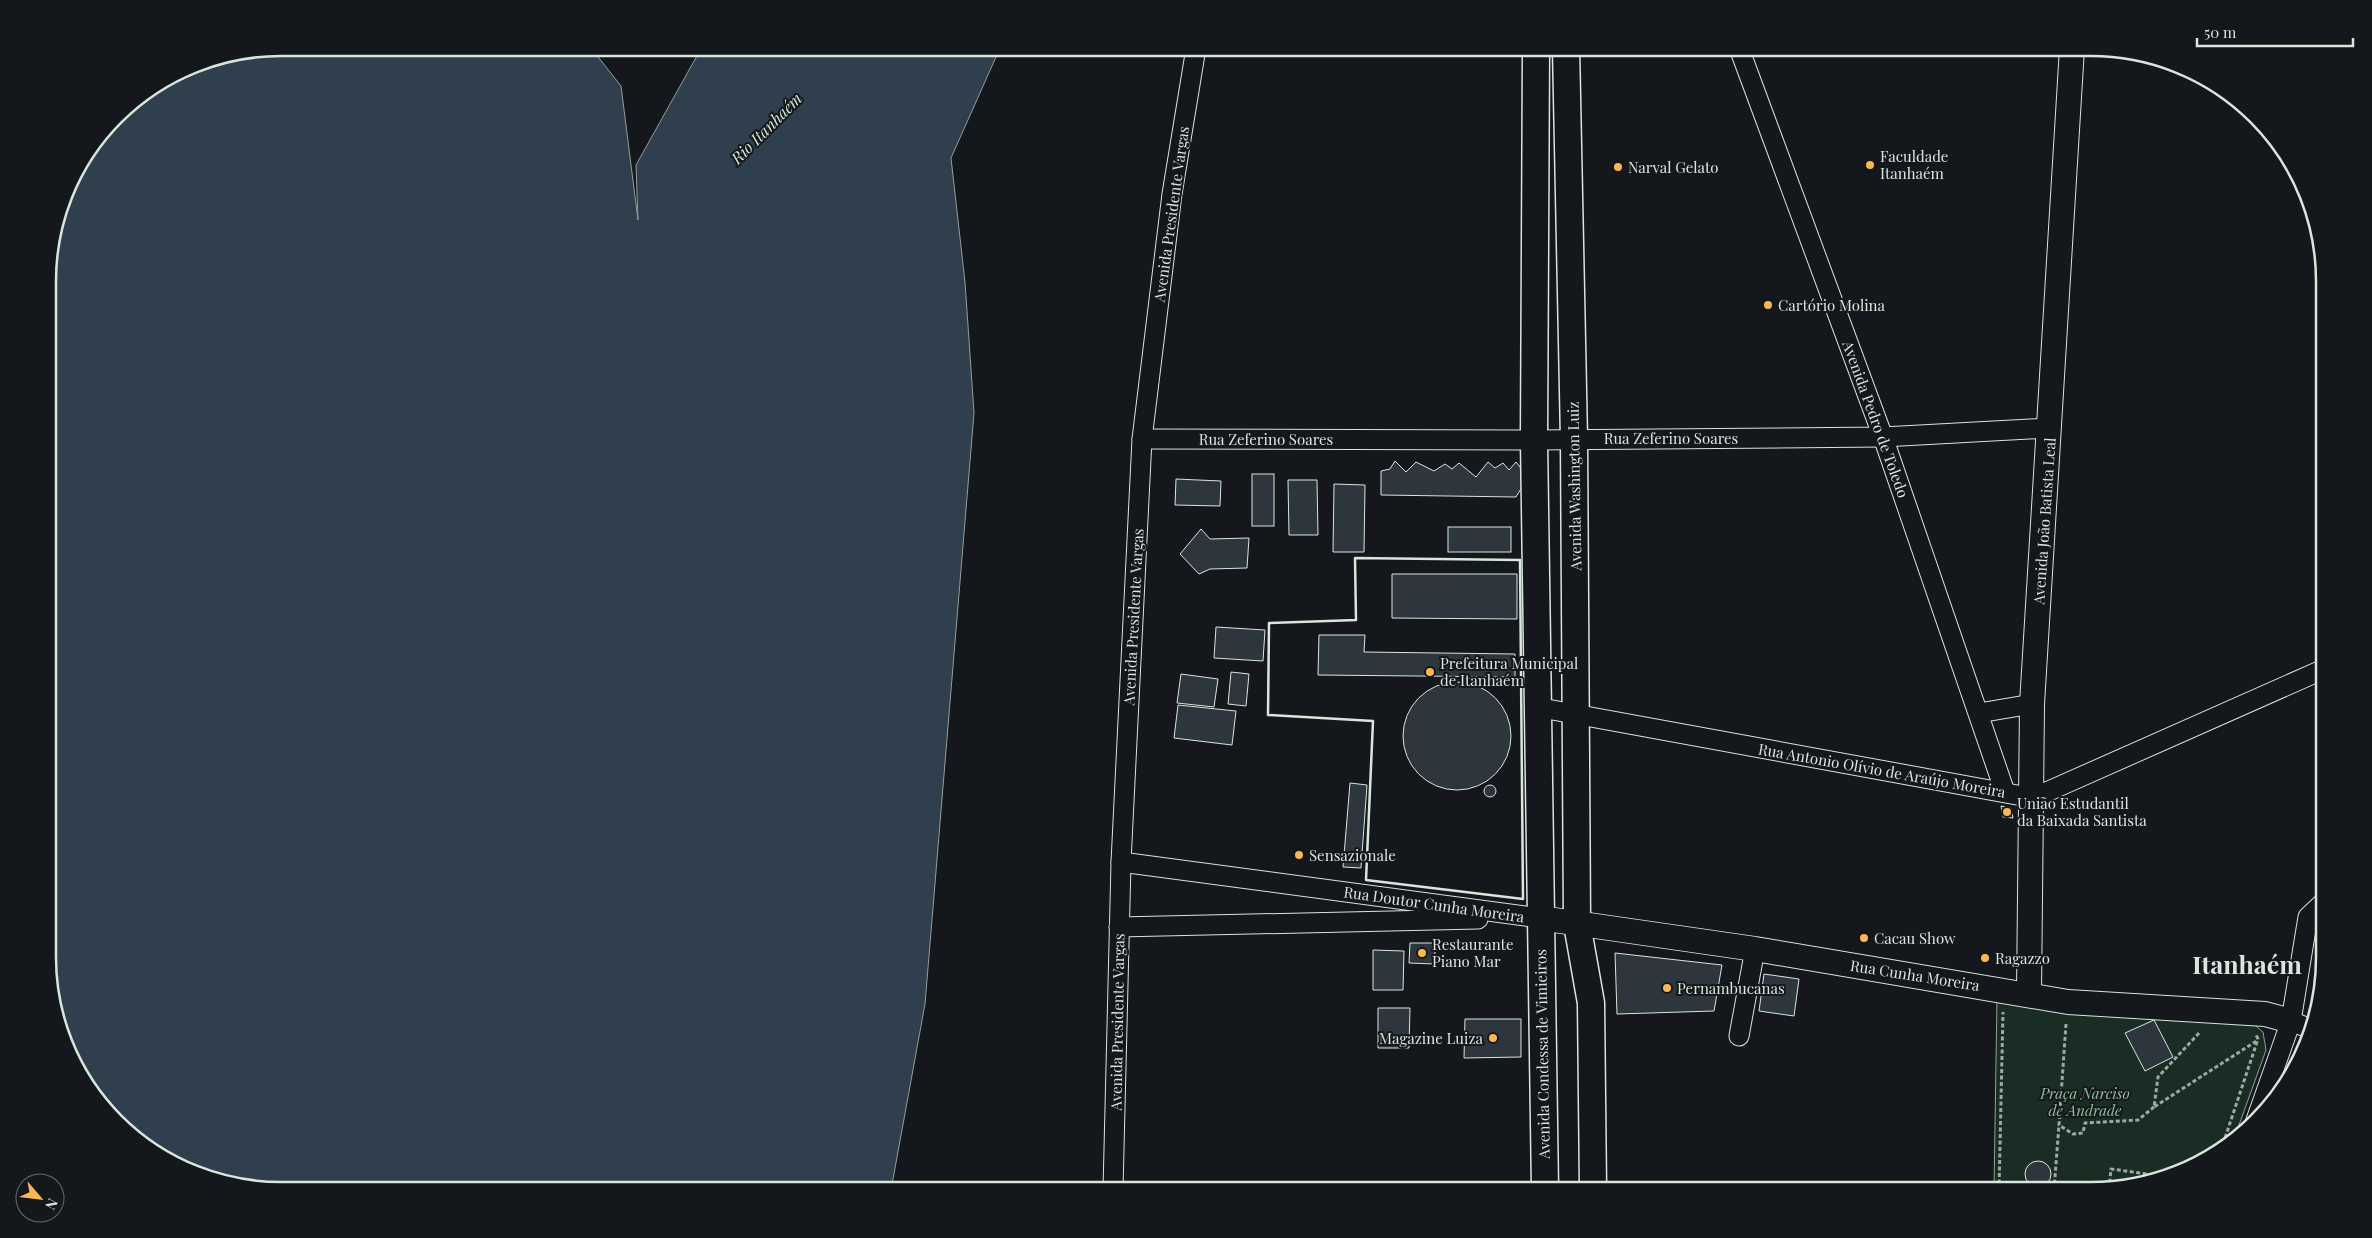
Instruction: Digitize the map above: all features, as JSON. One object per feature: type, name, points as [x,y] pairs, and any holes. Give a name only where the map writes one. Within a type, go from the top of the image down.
[{"type":"main road","points":[[1536,56],[1534,440],[1540,918]]},
{"type":"main road","name":"Avenida Washington Luiz","points":[[1566,56],[1574,439],[1577,924]]},
{"type":"main road","name":"Avenida Condessa de Vimieiros","points":[[1540,918],[1545,1182]]},
{"type":"main road","points":[[1577,924],[1591,1003],[1594,1182]]},
{"type":"street","name":"Avenida Presidente Vargas","points":[[1113,1182],[1121,862],[1142,439],[1172,194],[1195,56]]},
{"type":"street","name":"Avenida Pedro de Toledo","points":[[1742,56],[1883,437],[2005,792]]},
{"type":"street","name":"Avenida João Batista Leal","points":[[2029,994],[2033,798],[2032,704],[2072,56]]},
{"type":"street","name":"Rua Zeferino Soares","points":[[1142,439],[1534,440],[1883,437],[2049,428]]},
{"type":"street","points":[[2033,798],[2316,673]]},
{"type":"street","points":[[1979,713],[2032,704]]},
{"type":"street","name":"Rua Antonio Olívio de Araújo Moreira","points":[[1536,708],[2033,798]]},
{"type":"street","name":"Rua Doutor Cunha Moreira","points":[[1121,862],[1540,918]]},
{"type":"street","points":[[2267,1097],[2300,1025],[2308,917],[2316,910]]},
{"type":"street","name":"Rua Doutor Cunha Moreira","points":[[1119,927],[1540,918]]},
{"type":"street","name":"Rua Cunha Moreira","points":[[1540,918],[1755,949],[2068,1002],[2265,1014],[2300,1025]]},
{"type":"street","points":[[1739,1036],[1755,949]]},
{"type":"path","points":[[2055,1182],[2068,1002]]},
{"type":"path","points":[[1999,1182],[2003,1006]]},
{"type":"path","points":[[2154,1107],[2158,1077],[2202,1029]]},
{"type":"path","points":[[2059,1125],[2074,1134],[2083,1133],[2085,1123],[2138,1120],[2154,1107],[2258,1039],[2225,1137]]},
{"type":"path","points":[[2110,1181],[2111,1170],[2147,1174]]},
{"type":"green space","name":"Praça Narciso de Andrade","points":[[1997,999],[2250,1021],[2263,1032],[2266,1050],[2239,1126],[2203,1152],[2163,1170],[2120,1180],[2091,1182],[1994,1182]]},
{"type":"water","name":"Rio Itanhaém","points":[[281,56],[597,56],[621,86],[638,220],[636,165],[697,56],[996,56],[951,158],[965,282],[974,413],[925,1004],[892,1182],[281,1182],[252,1180],[209,1170],[182,1159],[144,1135],[112,1105],[94,1082],[73,1043],[64,1015],[58,986],[56,957],[56,281],[58,252],[64,223],[73,195],[94,156],[112,133],[133,112],[156,94],[195,73],[223,64],[252,58]]},
{"type":"building","points":[[1395,461],[1406,472],[1416,462],[1434,471],[1445,464],[1452,469],[1459,463],[1476,477],[1488,462],[1495,468],[1503,463],[1509,470],[1516,462],[1528,477],[1516,497],[1381,495],[1381,471],[1390,469]]},
{"type":"building","points":[[1252,474],[1274,474],[1274,526],[1252,526]]},
{"type":"building","points":[[1176,479],[1221,481],[1220,506],[1175,505]]},
{"type":"building","points":[[1288,480],[1317,480],[1318,535],[1289,535]]},
{"type":"building","points":[[1334,484],[1365,485],[1364,552],[1333,552]]},
{"type":"building","points":[[1448,527],[1511,527],[1511,552],[1448,552]]},
{"type":"building","points":[[1201,529],[1210,539],[1249,538],[1247,568],[1210,569],[1199,574],[1180,554]]},
{"type":"building","points":[[1392,574],[1517,574],[1517,619],[1392,618]]},
{"type":"building","points":[[1216,627],[1265,630],[1263,661],[1214,658]]},
{"type":"building","points":[[1319,635],[1365,635],[1364,652],[1515,654],[1515,677],[1318,675]]},
{"type":"building","points":[[1231,672],[1249,674],[1246,706],[1228,704]]},
{"type":"building","points":[[1181,674],[1218,679],[1214,707],[1177,703]]},
{"type":"building","points":[[1457,682],[1478,686],[1495,698],[1507,715],[1511,736],[1507,757],[1495,774],[1478,786],[1457,790],[1436,786],[1419,774],[1407,757],[1403,736],[1407,715],[1419,698],[1436,686]]},
{"type":"building","points":[[1178,705],[1236,711],[1232,745],[1174,738]]},
{"type":"building","points":[[1350,783],[1367,785],[1361,868],[1343,867]]},
{"type":"building","points":[[1490,785],[1496,791],[1490,797],[1484,791]]},
{"type":"building","name":"União Estudantil da Baixada Santista","points":[[2001,806],[2011,808],[2013,818],[2003,817]]},
{"type":"building","name":"Restaurante Piano Mar","points":[[1410,943],[1435,943],[1435,964],[1409,963]]},
{"type":"building","points":[[1373,950],[1404,951],[1403,990],[1373,990]]},
{"type":"building","name":"Pernambucanas","points":[[1615,953],[1722,965],[1714,1011],[1617,1014]]},
{"type":"building","points":[[1764,974],[1799,979],[1794,1016],[1759,1011]]},
{"type":"building","points":[[1378,1008],[1410,1008],[1409,1048],[1378,1048]]},
{"type":"building","name":"Magazine Luiza","points":[[1465,1019],[1521,1019],[1521,1057],[1464,1058]]},
{"type":"building","points":[[2154,1020],[2173,1057],[2145,1071],[2125,1033]]},
{"type":"building","points":[[2038,1161],[2043,1162],[2048,1164],[2050,1169],[2049,1182],[2027,1182],[2025,1174],[2028,1164]]},
{"type":"wall","points":[[1355,558],[1520,560],[1523,899],[1366,880],[1373,721],[1268,715],[1269,623],[1356,620],[1355,558]]},
{"type":"place","name":"Faculdade Itanhaém","points":[[1870,165]]},
{"type":"place","name":"Narval Gelato","points":[[1618,167]]},
{"type":"place","name":"Cartório Molina","points":[[1768,305]]},
{"type":"place","name":"Prefeitura Municipal de Itanhaém","points":[[1430,672]]},
{"type":"place","name":"União Estudantil da Baixada Santista","points":[[2007,812]]},
{"type":"place","name":"Sensazionale","points":[[1299,855]]},
{"type":"place","name":"Cacau Show","points":[[1864,938]]},
{"type":"place","name":"Restaurante Piano Mar","points":[[1422,953]]},
{"type":"place","name":"Ragazzo","points":[[1985,958]]},
{"type":"place","name":"Pernambucanas","points":[[1667,988]]},
{"type":"place","name":"Magazine Luiza","points":[[1493,1038]]},
{"type":"district","name":"Itanhaém","points":[[2247,963]]}]
